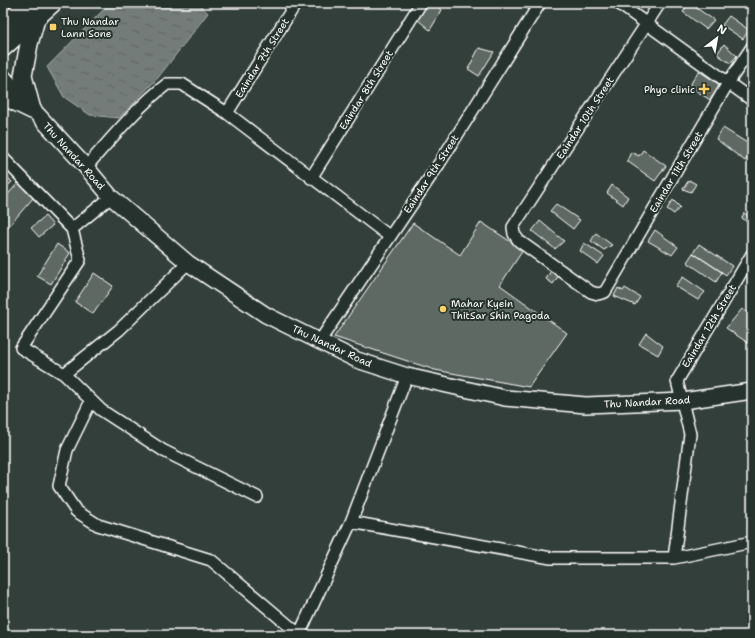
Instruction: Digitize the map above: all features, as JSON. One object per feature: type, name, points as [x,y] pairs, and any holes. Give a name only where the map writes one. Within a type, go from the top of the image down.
[{"type":"main road","points":[[3,16],[28,3]]},
{"type":"main road","points":[[3,26],[28,3]]},
{"type":"main road","points":[[3,48],[54,3]]},
{"type":"main road","points":[[32,110],[23,76],[28,44],[36,19]]},
{"type":"main road","name":"Thu Nandar Road","points":[[3,77],[86,167],[111,198],[188,264],[266,315],[357,360],[407,376],[505,398],[586,405],[683,401],[752,391]]},
{"type":"main road","points":[[3,96],[32,110]]},
{"type":"street","name":"Eaindar 7th Street","points":[[227,113],[296,3]]},
{"type":"street","name":"Eaindar 8th Street","points":[[311,178],[421,3]]},
{"type":"street","name":"Eaindar 9th Street","points":[[319,342],[389,236],[439,164],[540,3]]},
{"type":"street","points":[[618,3],[752,100]]},
{"type":"street","name":"Eaindar 10th Street","points":[[598,294],[591,292],[519,241],[514,234],[513,227],[660,3]]},
{"type":"street","name":"Eaindar 11th Street","points":[[598,294],[604,292],[728,83],[752,47]]},
{"type":"street","points":[[86,167],[123,124],[151,96],[167,84],[182,84],[227,113],[389,236]]},
{"type":"street","points":[[3,158],[72,229],[80,260],[21,348],[64,374],[101,410],[164,451],[257,497]]},
{"type":"street","points":[[72,229],[111,198]]},
{"type":"street","name":"Eaindar 12th Street","points":[[674,558],[690,434],[677,381],[752,254]]},
{"type":"street","points":[[64,374],[119,330],[188,264]]},
{"type":"street","points":[[91,401],[67,450],[59,486],[76,511],[98,525],[211,560],[299,635],[352,522],[407,376]]},
{"type":"street","points":[[352,522],[551,558],[674,558],[752,542]]},
{"type":"water","points":[[110,3],[198,3],[208,13],[157,79],[119,118],[90,115],[64,97],[47,67]]},
{"type":"building","points":[[428,3],[435,3],[442,10],[430,30],[418,20]]},
{"type":"building","points":[[689,3],[714,20],[706,29],[683,12]]},
{"type":"building","points":[[740,3],[752,3],[752,10]]},
{"type":"building","points":[[729,16],[749,30],[743,39],[722,25]]},
{"type":"building","points":[[724,44],[737,56],[730,63],[717,54]]},
{"type":"building","points":[[479,48],[494,52],[479,76],[468,69]]},
{"type":"building","points":[[699,71],[720,85],[710,100],[689,86]]},
{"type":"building","points":[[723,128],[752,146],[752,151],[745,161],[716,139]]},
{"type":"building","points":[[643,150],[666,166],[655,181],[627,161],[631,152],[639,156]]},
{"type":"building","points":[[3,172],[12,182],[3,190]]},
{"type":"building","points":[[689,180],[696,184],[691,192],[683,189]]},
{"type":"building","points":[[18,183],[34,197],[8,227],[3,223],[3,200]]},
{"type":"building","points":[[612,185],[628,197],[623,205],[607,193]]},
{"type":"building","points":[[673,200],[680,207],[674,214],[667,209]]},
{"type":"building","points":[[556,204],[580,220],[573,229],[550,211]]},
{"type":"building","points":[[744,213],[751,218],[748,223],[742,218]]},
{"type":"building","points":[[45,216],[53,225],[39,237],[31,228]]},
{"type":"building","points":[[540,221],[564,241],[555,249],[532,231]]},
{"type":"building","name":"Mahar Kyein ThitSar Shin Pagoda","points":[[481,222],[523,250],[500,285],[567,333],[529,387],[435,370],[334,337],[413,223],[460,255]]},
{"type":"building","points":[[655,230],[678,247],[672,255],[648,241]]},
{"type":"building","points":[[596,233],[612,245],[604,250],[591,241]]},
{"type":"building","points":[[584,243],[604,256],[598,264],[580,251]]},
{"type":"building","points":[[57,244],[70,253],[51,284],[37,276]]},
{"type":"building","points":[[699,244],[732,266],[726,275],[693,253]]},
{"type":"building","points":[[693,253],[722,272],[716,282],[687,262]]},
{"type":"building","points":[[552,269],[559,275],[553,284],[546,279]]},
{"type":"building","points":[[94,273],[113,286],[93,314],[75,302]]},
{"type":"building","points":[[683,277],[705,292],[698,300],[675,286]]},
{"type":"building","points":[[618,288],[623,291],[625,288],[640,297],[635,305],[614,296]]},
{"type":"building","points":[[742,309],[752,315],[751,345],[726,328]]},
{"type":"building","points":[[646,333],[663,346],[658,355],[639,344]]},
{"type":"place","name":"Thu Nandar Lann Sone","points":[[53,27]]},
{"type":"place","name":"Phyo clinic","points":[[704,89]]},
{"type":"place","name":"Mahar Kyein ThitSar Shin Pagoda","points":[[443,309]]}]
